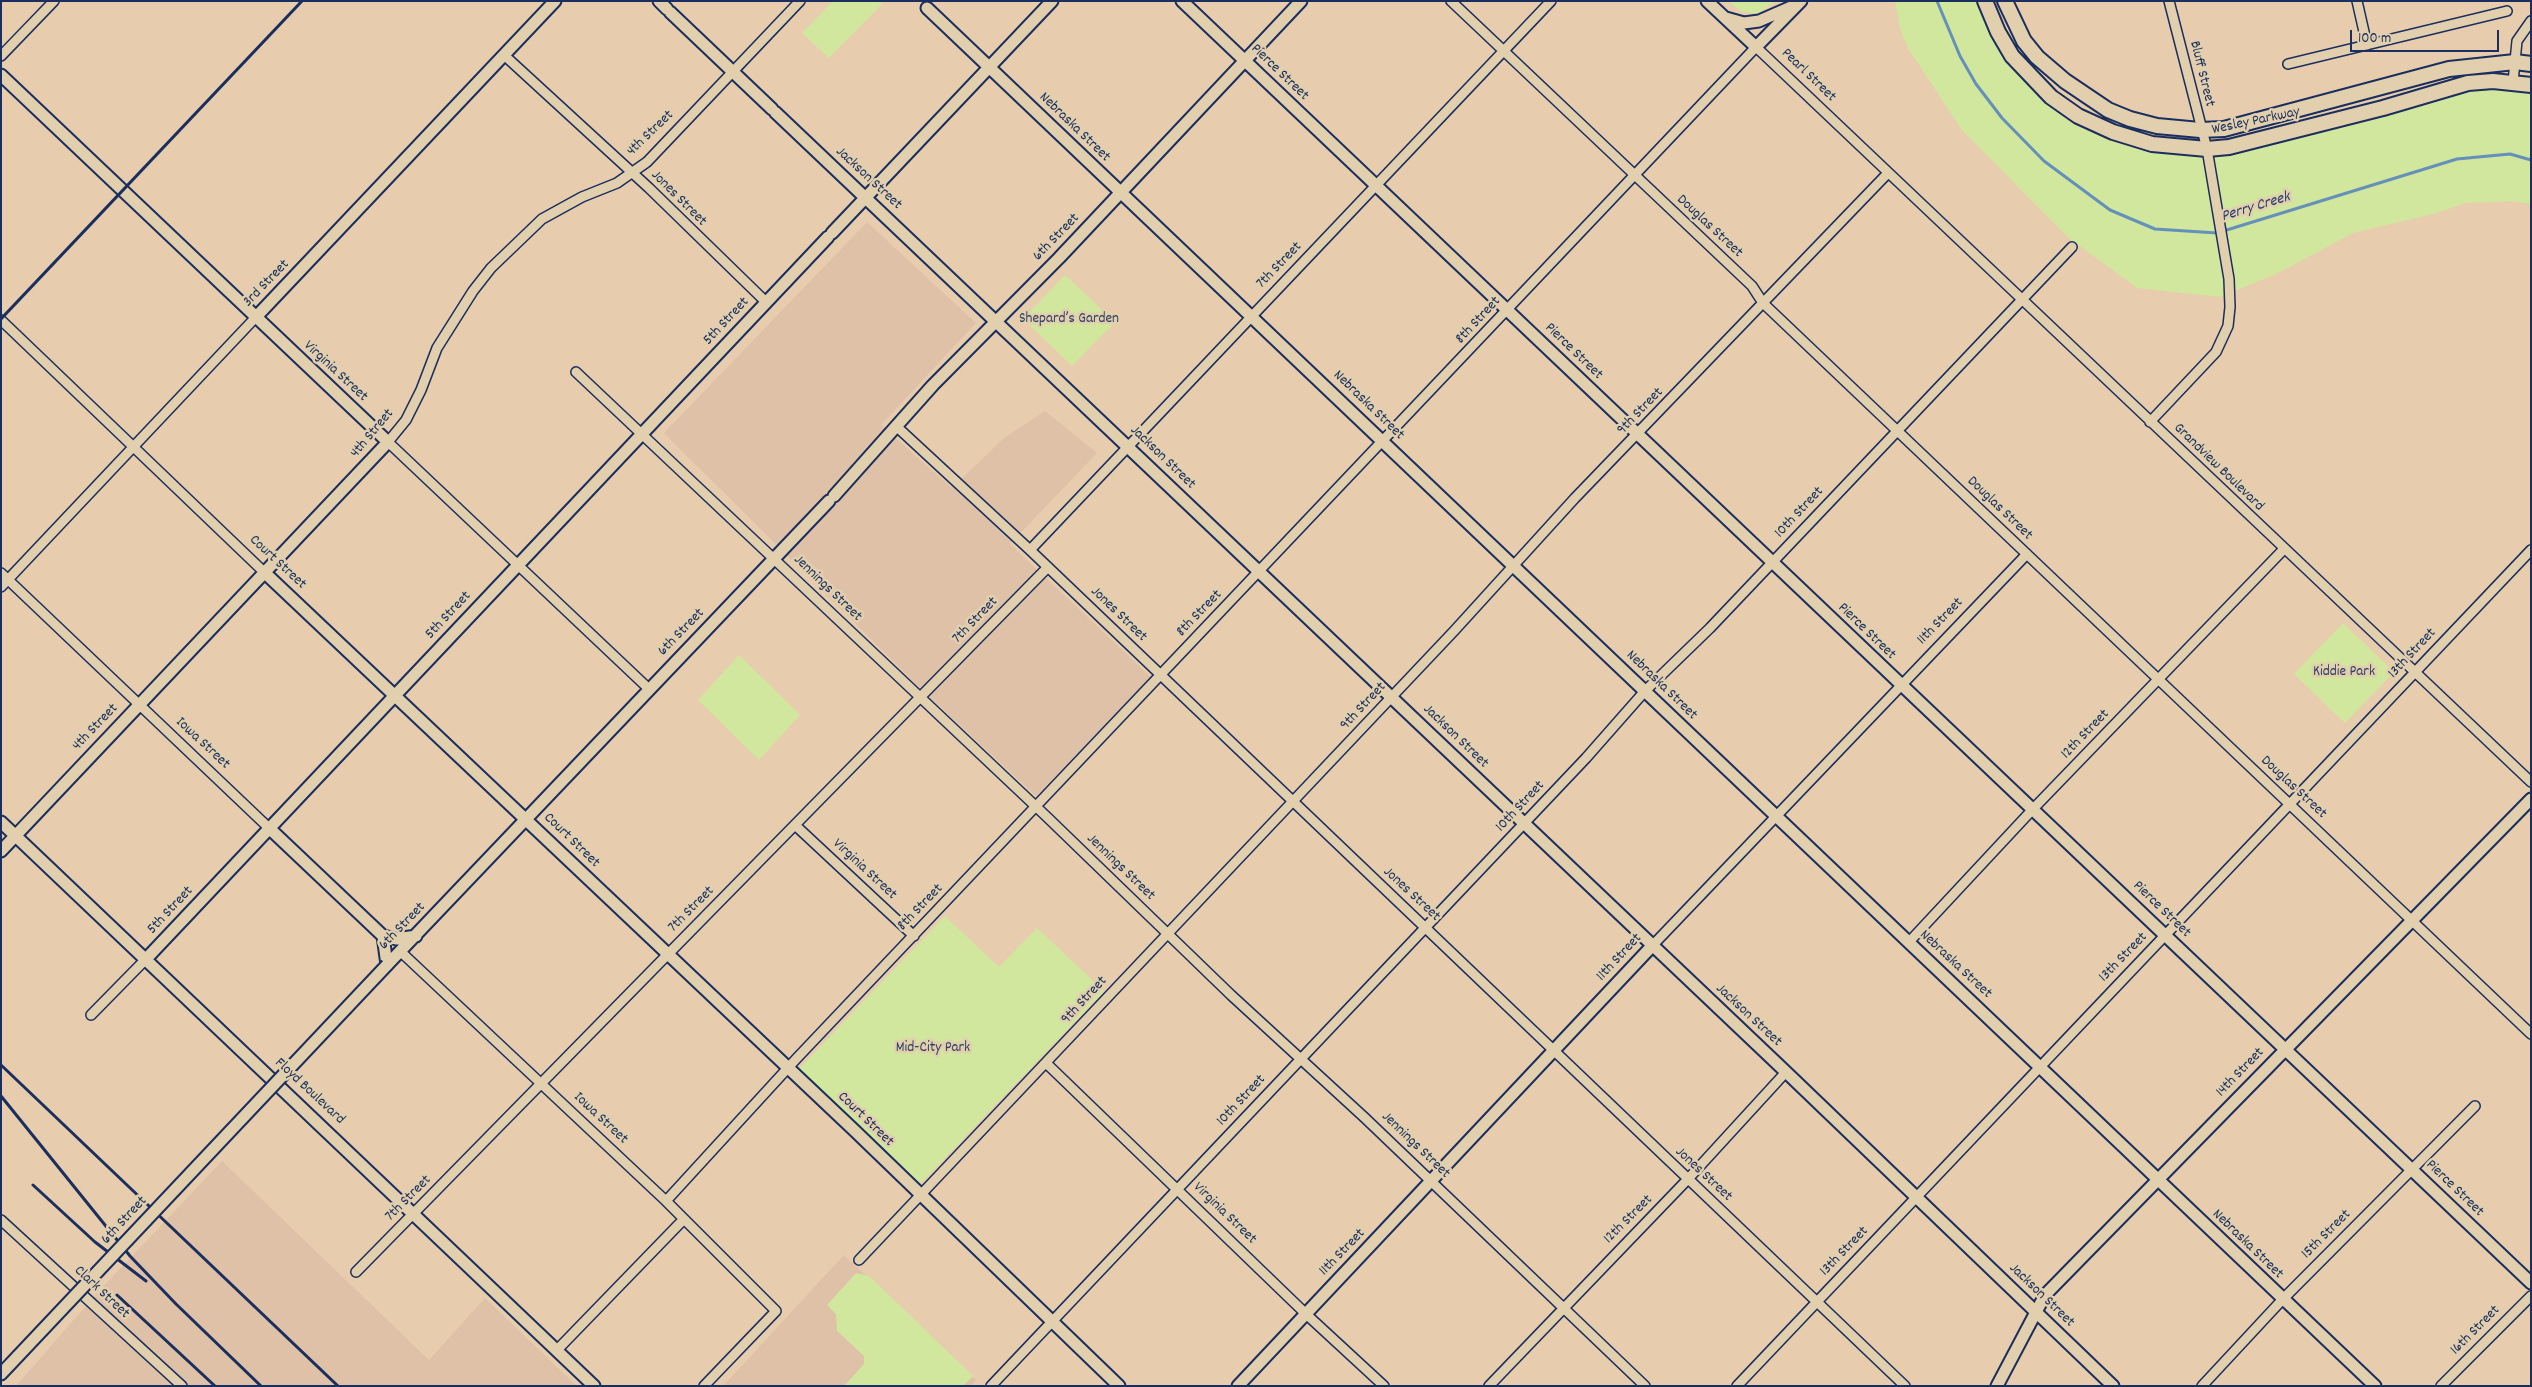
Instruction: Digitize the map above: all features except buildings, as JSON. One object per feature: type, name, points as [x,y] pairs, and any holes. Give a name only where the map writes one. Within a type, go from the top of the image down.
[{"type":"main road","name":"3rd Street","points":[[256,318],[555,1]]},
{"type":"main road","name":"5th Street","points":[[146,959],[1052,1]]},
{"type":"main road","name":"Pierce Street","points":[[1182,1],[2531,1283]]},
{"type":"main road","name":"6th Street","points":[[1,1374],[831,498],[896,426],[1301,1]]},
{"type":"main road","name":"Pearl Street","points":[[1707,1],[1756,47]]},
{"type":"main road","name":"Wesley Parkway","points":[[1985,1],[1998,32],[2012,56],[2051,97],[2078,116],[2113,132],[2152,144],[2207,149],[2256,141],[2468,83],[2513,82],[2531,85]]},
{"type":"main road","name":"Wesley Parkway","points":[[2005,1],[2024,41],[2037,56],[2087,97],[2130,119],[2157,126],[2200,130],[2224,129],[2449,69],[2515,62],[2531,64]]},
{"type":"main road","points":[[1724,17],[1744,23],[1758,21],[1799,2]]},
{"type":"main road","points":[[1756,47],[1799,2]]},
{"type":"main road","name":"Nebraska Street","points":[[923,4],[2158,1179],[2282,1300],[2375,1386]]},
{"type":"main road","name":"Jackson Street","points":[[665,7],[1786,1072],[2113,1386]]},
{"type":"main road","name":"Virginia Street","points":[[1,75],[388,442]]},
{"type":"main road","name":"4th Street","points":[[1,851],[388,442]]},
{"type":"main road","name":"Court Street","points":[[264,572],[668,954],[1119,1386]]},
{"type":"main road","name":"14th Street","points":[[1997,1386],[2045,1295],[2531,799]]},
{"type":"main road","name":"Floyd Boulevard","points":[[1,822],[594,1386]]},
{"type":"main road","name":"Iowa Street","points":[[269,828],[384,936]]},
{"type":"main road","points":[[388,965],[384,936],[397,939],[416,936]]},
{"type":"main road","name":"11th Street","points":[[1238,1386],[1652,946]]},
{"type":"street","points":[[1,56],[54,1]]},
{"type":"street","name":"4th Street","points":[[388,442],[406,420],[421,390],[437,348],[490,268],[542,219],[582,197],[617,183],[646,162],[800,1]]},
{"type":"street","name":"Douglas Street","points":[[1451,1],[1752,286],[1763,304],[2160,679],[2531,1034]]},
{"type":"street","name":"7th Street","points":[[1030,550],[1551,1]]},
{"type":"street","name":"Bluff Street","points":[[2150,422],[2216,352],[2228,326],[2230,307],[2229,279],[2207,149],[2200,130],[2169,1]]},
{"type":"street","points":[[2357,1],[2367,45]]},
{"type":"street","points":[[2288,64],[2507,11]]},
{"type":"street","points":[[2513,82],[2517,41],[2531,21]]},
{"type":"street","name":"Pearl Street","points":[[1756,47],[1888,173]]},
{"type":"street","name":"8th Street","points":[[666,1201],[788,1069],[1384,442],[1756,47]]},
{"type":"street","name":"Jones Street","points":[[504,55],[632,173],[766,302]]},
{"type":"street","name":"Grandview Boulevard","points":[[1888,173],[2414,674],[2531,782]]},
{"type":"street","name":"9th Street","points":[[859,1260],[1392,698],[1512,564],[1888,173]]},
{"type":"street","name":"10th Street","points":[[991,1386],[1524,824],[1645,691],[1772,562],[2072,247]]},
{"type":"street","name":"3rd Street","points":[[1,587],[256,318]]},
{"type":"street","name":"Court Street","points":[[1,320],[264,572]]},
{"type":"street","name":"Jennings Street","points":[[576,372],[774,558],[1300,1060],[1432,1181],[1645,1386]]},
{"type":"street","name":"Jones Street","points":[[896,426],[1048,567],[1905,1386]]},
{"type":"street","name":"Virginia Street","points":[[388,442],[649,689]]},
{"type":"street","name":"12th Street","points":[[1909,942],[2033,809],[2284,549]]},
{"type":"street","name":"13th Street","points":[[1737,1386],[2531,550]]},
{"type":"street","name":"11th Street","points":[[1652,946],[2027,554]]},
{"type":"street","name":"7th Street","points":[[356,1272],[1048,567]]},
{"type":"street","name":"Iowa Street","points":[[1,573],[269,828]]},
{"type":"street","name":"Virginia Street","points":[[795,825],[914,936]]},
{"type":"street","name":"Iowa Street","points":[[401,952],[666,1201],[776,1311],[704,1386]]},
{"type":"street","name":"5th Street","points":[[92,1015],[146,959]]},
{"type":"street","name":"Virginia Street","points":[[1046,1063],[1306,1314],[1384,1386]]},
{"type":"street","name":"12th Street","points":[[1489,1386],[1688,1179],[1786,1072]]},
{"type":"street","name":"15th Street","points":[[2202,1386],[2282,1300],[2475,1106]]},
{"type":"street","points":[[557,1350],[684,1219]]},
{"type":"street","name":"Clark Street","points":[[1,1220],[182,1386]]},
{"type":"street","name":"16th Street","points":[[2441,1386],[2531,1296]]},
{"type":"shaded area","points":[[867,222],[976,323],[881,425],[952,488],[1004,438],[1045,411],[1097,453],[1010,544],[1151,677],[1036,796],[918,686],[664,433]]},
{"type":"shaded area","points":[[222,1161],[429,1360],[485,1298],[577,1386],[16,1386],[98,1292]]},
{"type":"shaded area","points":[[844,1255],[976,1380],[970,1386],[723,1386]]},
{"type":"green space","points":[[833,1],[879,1],[882,4],[829,58],[802,33]]},
{"type":"green space","points":[[1729,1],[1776,1],[1757,14],[1740,11]]},
{"type":"green space","points":[[1895,1],[1977,1],[1982,17],[2006,60],[2045,103],[2072,123],[2109,140],[2152,153],[2229,153],[2467,92],[2491,90],[2531,92],[2531,204],[2513,201],[2465,203],[2437,213],[2353,233],[2278,273],[2220,297],[2137,288],[2069,238],[1961,129],[1908,48],[1901,32]]},
{"type":"green space","name":"Shepard’s Garden","points":[[1065,275],[1115,322],[1072,366],[1023,319]]},
{"type":"green space","name":"Kiddie Park","points":[[2343,623],[2394,672],[2345,723],[2294,674]]},
{"type":"green space","points":[[739,655],[800,715],[759,760],[698,700]]},
{"type":"green space","name":"Mid-City Park","points":[[945,916],[999,967],[1037,928],[1104,991],[920,1184],[799,1069]]},
{"type":"green space","points":[[856,1273],[869,1276],[973,1376],[963,1386],[844,1386],[864,1364],[864,1356],[837,1331],[836,1314],[827,1305]]},
{"type":"waterway","name":"Perry Creek","points":[[1937,1],[1960,56],[1976,84],[2002,118],[2044,161],[2110,210],[2155,229],[2217,233],[2457,159],[2510,154],[2531,160]]},
{"type":"railway","points":[[1,319],[302,1]]},
{"type":"railway","points":[[1,1065],[338,1386]]},
{"type":"railway","points":[[1,1096],[130,1256],[176,1304],[261,1386]]},
{"type":"railway","points":[[33,1185],[95,1242],[146,1281]]},
{"type":"railway","points":[[117,1295],[215,1386]]}]
